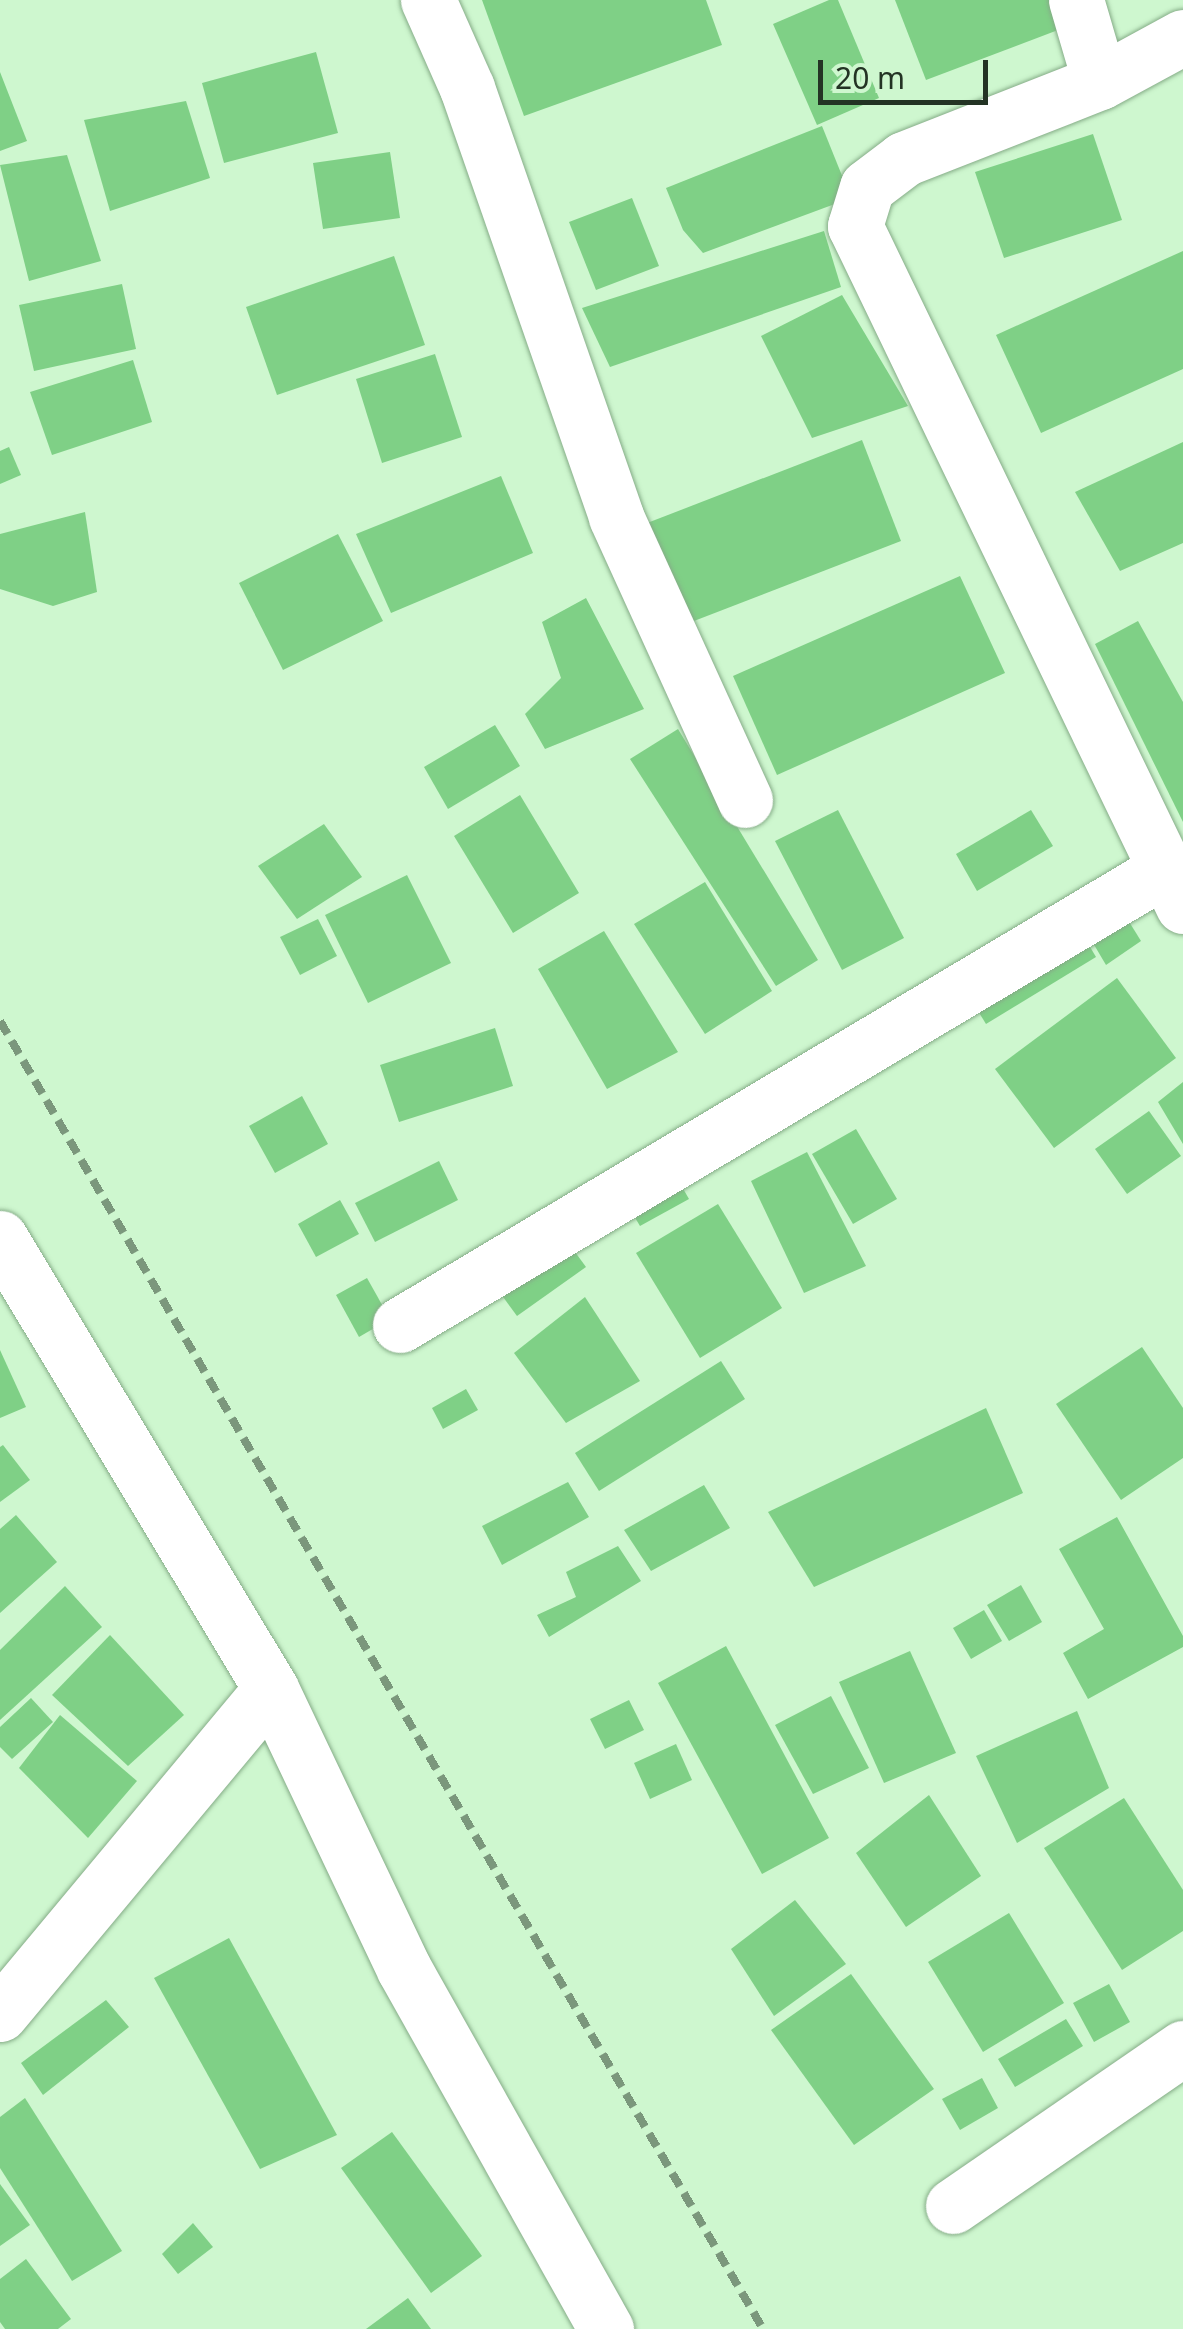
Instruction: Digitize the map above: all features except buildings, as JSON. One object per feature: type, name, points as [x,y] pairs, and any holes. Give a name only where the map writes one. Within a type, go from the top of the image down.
[{"type":"street","points":[[428,0],[466,88],[616,517],[745,800]]},
{"type":"street","points":[[1076,0],[1100,82]]},
{"type":"street","points":[[400,1325],[1174,888],[855,226],[866,187],[904,160],[1100,82],[1183,37]]},
{"type":"street","points":[[0,1238],[271,1689],[404,1969],[606,2329]]},
{"type":"street","points":[[0,2014],[271,1689]]},
{"type":"street","points":[[952,2206],[1183,2048]]},
{"type":"railway","points":[[0,1021],[763,2329]]}]
